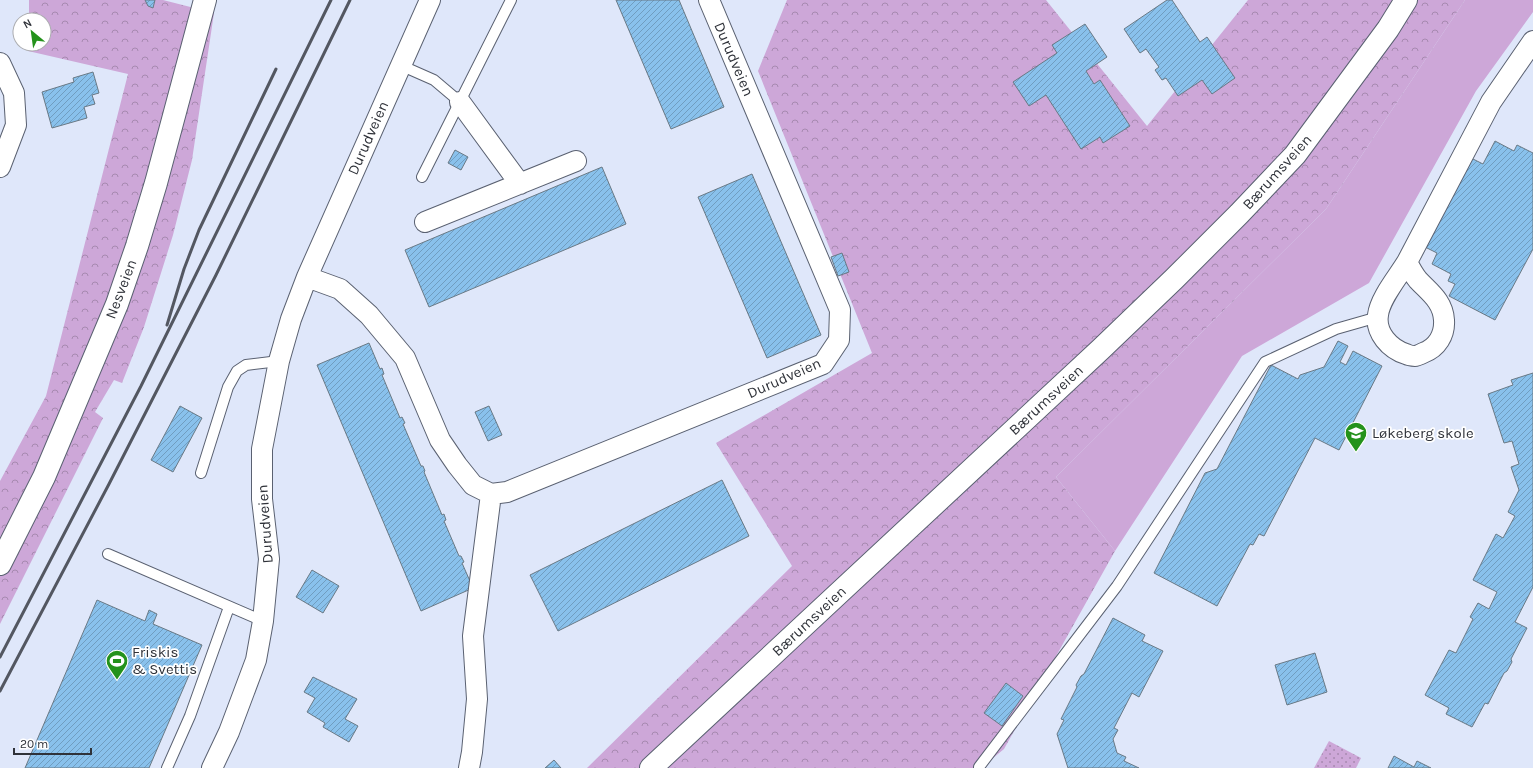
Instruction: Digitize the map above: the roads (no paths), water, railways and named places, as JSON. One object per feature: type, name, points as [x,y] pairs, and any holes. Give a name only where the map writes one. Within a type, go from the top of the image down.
[{"type":"main road","name":"Nesveien","points":[[0,564],[44,477],[117,304],[138,246],[156,184],[205,0]]},
{"type":"main road","name":"Bærumsveien","points":[[652,768],[1095,354],[1234,220],[1295,155],[1384,35],[1406,0]]},
{"type":"street","name":"Durudveien","points":[[212,768],[229,732],[256,660],[263,621],[269,559],[262,499],[262,449],[279,361],[291,319],[307,277],[430,0]]},
{"type":"street","name":"Durudveien","points":[[491,494],[507,492],[823,364],[839,340],[840,310],[709,0]]},
{"type":"street","points":[[1407,262],[1415,277],[1430,291],[1439,303],[1444,318],[1443,332],[1438,344],[1429,351],[1415,356],[1401,352],[1390,346],[1381,333],[1378,317],[1381,305],[1407,262],[1491,102],[1533,41]]},
{"type":"street","points":[[0,63],[14,94],[16,125],[0,167]]},
{"type":"street","points":[[460,102],[520,184]]},
{"type":"street","points":[[425,222],[576,161]]},
{"type":"street","points":[[307,277],[340,289],[378,325],[405,358],[440,440],[473,485],[491,494],[473,636],[477,699],[469,768]]},
{"type":"lane","points":[[422,177],[511,0]]},
{"type":"lane","points":[[400,65],[434,80],[460,102]]},
{"type":"lane","points":[[979,767],[1117,586],[1265,362],[1336,329],[1378,317]]},
{"type":"lane","points":[[201,473],[228,387],[237,371],[246,365],[279,361]]},
{"type":"lane","points":[[108,554],[263,621]]},
{"type":"lane","points":[[167,768],[190,716],[229,606]]},
{"type":"railway","points":[[0,657],[141,386],[331,0]]},
{"type":"railway","points":[[0,691],[109,484],[216,275],[350,0]]},
{"type":"railway","points":[[167,325],[184,269],[199,230],[276,69]]},
{"type":"place","name":"Løkeberg skole","points":[[1356,452]]},
{"type":"place","name":"Friskis & Svettis","points":[[117,680]]}]
